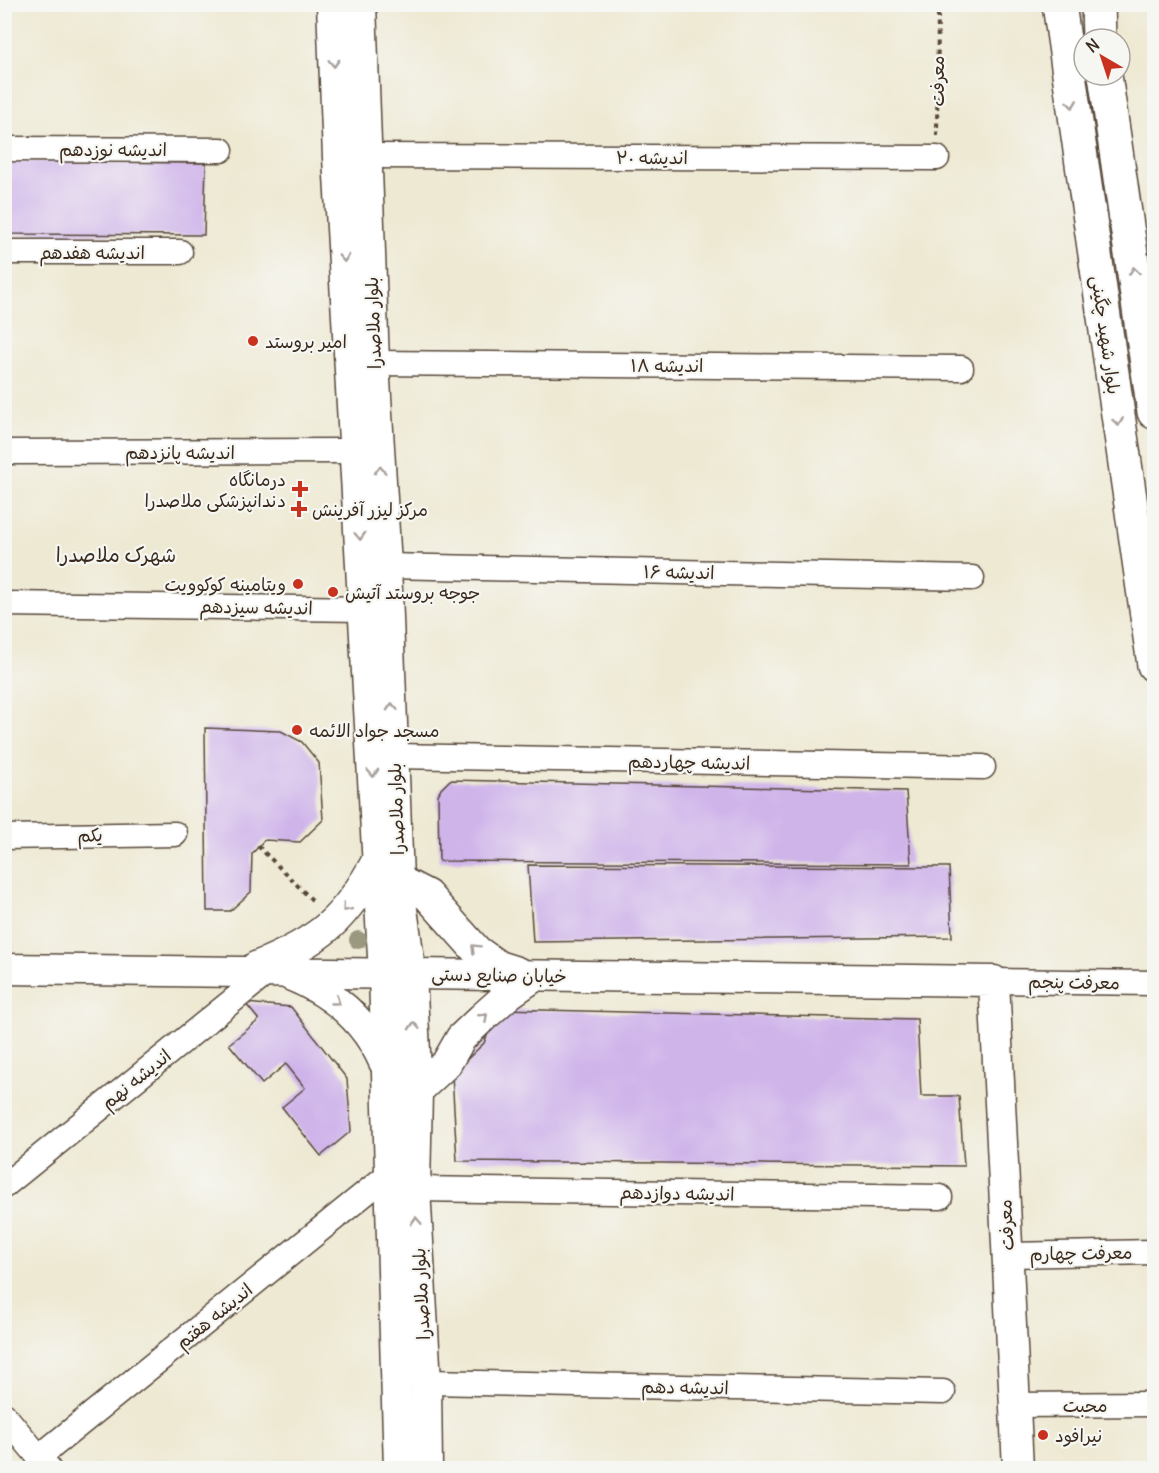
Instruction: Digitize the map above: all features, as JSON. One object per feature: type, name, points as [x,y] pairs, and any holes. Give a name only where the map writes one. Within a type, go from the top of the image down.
[{"type":"main road","name":"بلوار شهید چگینی","points":[[1059,4],[1155,665]]},
{"type":"main road","points":[[1098,4],[1099,27]]},
{"type":"main road","name":"بلوار شهید چگینی","points":[[1107,87],[1155,412]]},
{"type":"street","name":"بلوار ملاصدرا","points":[[332,4],[338,157],[378,859],[417,1091],[414,1189],[426,1382],[427,1468]]},
{"type":"street","name":"بلوار ملاصدرا","points":[[362,4],[374,363],[386,566],[398,880],[398,974],[386,1067],[399,1468]]},
{"type":"street","name":"اندیشه نوزدهم","points":[[4,149],[221,150]]},
{"type":"street","points":[[338,157],[367,156]]},
{"type":"street","name":"اندیشه ۲۰","points":[[367,156],[937,158]]},
{"type":"street","name":"اندیشه هفدهم","points":[[4,252],[180,252]]},
{"type":"street","name":"اندیشه ۱۸","points":[[374,363],[961,368]]},
{"type":"street","name":"اندیشه پانزدهم","points":[[4,452],[355,451]]},
{"type":"street","name":"اندیشه ۱۶","points":[[386,566],[972,578]]},
{"type":"street","name":"اندیشه سیزدهم","points":[[4,604],[364,609]]},
{"type":"street","name":"اندیشه چهاردهم","points":[[394,756],[983,767]]},
{"type":"street","name":"یکم","points":[[4,837],[175,834]]},
{"type":"street","points":[[266,972],[334,922],[363,887],[378,859]]},
{"type":"street","points":[[398,880],[427,895],[477,951],[498,966],[530,976]]},
{"type":"street","name":"خیابان صنایع دستی","points":[[4,969],[994,981]]},
{"type":"street","points":[[266,972],[325,993],[361,1022],[374,1038],[386,1067]]},
{"type":"street","name":"اندیشه نهم","points":[[4,1186],[266,972]]},
{"type":"street","points":[[417,1091],[446,1064],[461,1038],[530,976]]},
{"type":"street","name":"معرفت پنجم","points":[[994,981],[1155,982]]},
{"type":"street","name":"معرفت","points":[[994,981],[1018,1468]]},
{"type":"street","name":"اندیشه هفتم","points":[[43,1463],[389,1174]]},
{"type":"street","name":"اندیشه دوازدهم","points":[[414,1189],[940,1197]]},
{"type":"street","name":"معرفت چهارم","points":[[1008,1255],[1155,1252]]},
{"type":"street","name":"اندیشه دهم","points":[[426,1382],[943,1392]]},
{"type":"street","name":"محبت","points":[[1015,1405],[1155,1404]]},
{"type":"street","points":[[4,1415],[43,1463]]},
{"type":"path","name":"معرفت","points":[[937,158],[938,4]]},
{"type":"path","points":[[258,846],[334,922]]},
{"type":"building","points":[[4,161],[206,163],[204,235],[4,234]]},
{"type":"building","points":[[205,728],[281,731],[302,742],[319,763],[323,820],[300,842],[264,840],[252,854],[251,892],[230,911],[207,911]]},
{"type":"building","points":[[450,780],[906,791],[911,864],[439,861],[438,795]]},
{"type":"building","points":[[528,865],[949,867],[952,937],[533,942]]},
{"type":"building","points":[[245,1003],[291,1007],[347,1079],[351,1131],[321,1156],[282,1107],[305,1088],[286,1064],[262,1084],[229,1044],[259,1020]]},
{"type":"building","points":[[498,1009],[917,1019],[921,1096],[959,1096],[964,1166],[457,1161],[452,1074],[484,1043]]},
{"type":"place","name":"امیر بروستد","points":[[253,341]]},
{"type":"place","name":"درمانگاه دندانپزشکی ملاصدرا","points":[[300,489]]},
{"type":"place","name":"مرکز لیزر آفرینش","points":[[299,509]]},
{"type":"place","name":"ویتامینه کوکوویت","points":[[298,584]]},
{"type":"place","name":"جوجه بروستد آتیش","points":[[333,592]]},
{"type":"place","name":"مسجد جواد الائمه","points":[[297,730]]},
{"type":"place","name":"نیرافود","points":[[1043,1435]]},
{"type":"district","name":"شهرک ملاصدرا","points":[[116,554]]}]
